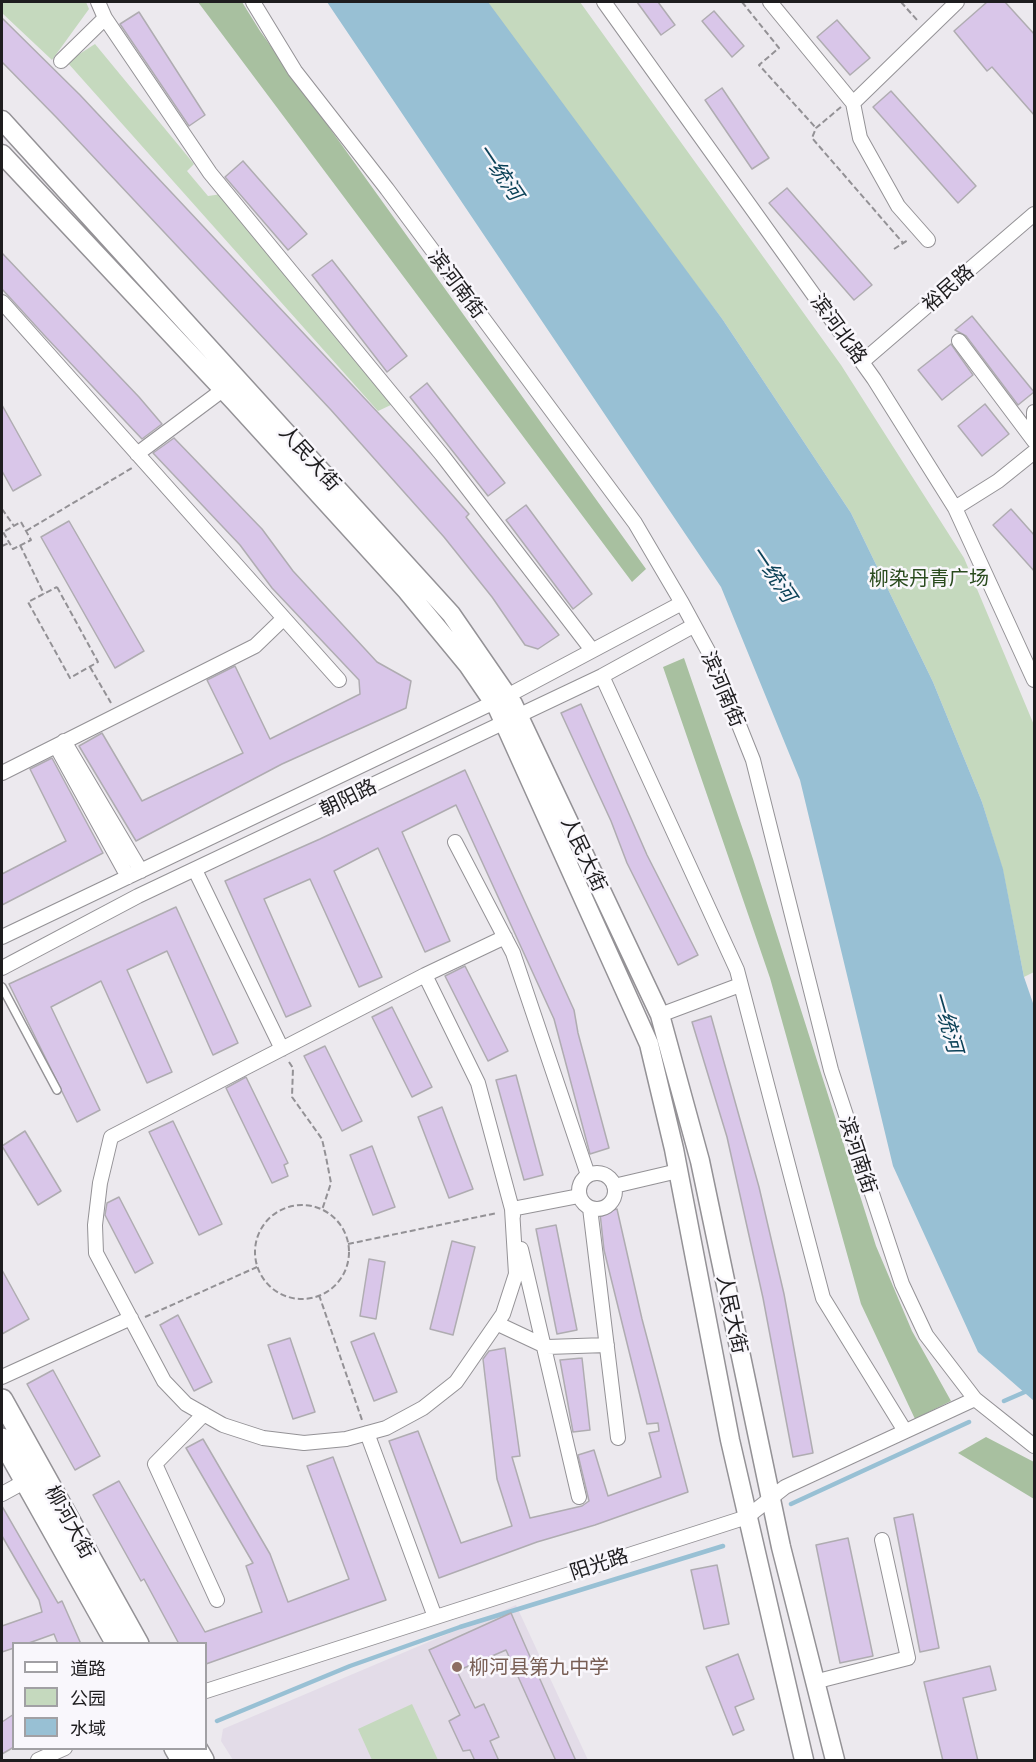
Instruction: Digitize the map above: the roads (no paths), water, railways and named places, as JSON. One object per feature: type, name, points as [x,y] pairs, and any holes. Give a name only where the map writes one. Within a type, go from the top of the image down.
[{"type":"main road","name":"柳河大街","points":[[2,1400],[137,1642]]},
{"type":"main road","name":"柳河大街","points":[[2,1439],[24,1482],[116,1642]]},
{"type":"street","points":[[98,2],[105,18],[210,173],[442,454],[592,650]]},
{"type":"street","name":"滨河南街","points":[[253,2],[295,71],[387,189],[635,523],[682,603],[712,660],[753,760],[831,1070],[902,1284],[926,1335],[975,1399],[1035,1446]]},
{"type":"street","name":"滨河北路","points":[[604,2],[862,362],[955,508],[1035,680]]},
{"type":"street","points":[[770,2],[851,101],[860,138],[898,206],[924,235]]},
{"type":"street","points":[[851,101],[957,2]]},
{"type":"street","points":[[61,61],[105,18]]},
{"type":"street","name":"人民大街","points":[[2,120],[451,614],[512,720],[660,1015],[700,1161],[771,1499],[835,1761]]},
{"type":"street","name":"人民大街","points":[[2,154],[224,389],[407,591],[468,666],[500,699]]},
{"type":"street","name":"裕民路","points":[[862,362],[1035,214]]},
{"type":"street","points":[[2,304],[339,680]]},
{"type":"street","points":[[955,508],[998,481],[1034,452],[958,341]]},
{"type":"street","points":[[140,458],[224,389]]},
{"type":"street","points":[[1035,412],[1035,423]]},
{"type":"street","points":[[2,937],[500,699],[682,603]]},
{"type":"street","points":[[2,773],[255,646],[284,619]]},
{"type":"street","name":"朝阳路","points":[[2,968],[138,896],[602,676],[693,626]]},
{"type":"street","points":[[602,676],[737,970],[823,1298],[905,1431]]},
{"type":"street","name":"人民大街","points":[[512,720],[649,1044],[678,1171],[730,1440],[804,1761]]},
{"type":"street","points":[[60,744],[141,871]]},
{"type":"street","points":[[60,744],[128,877]]},
{"type":"street","points":[[455,842],[513,953],[588,1175]]},
{"type":"street","points":[[195,870],[282,1049]]},
{"type":"street","points":[[505,937],[425,975],[111,1137],[100,1183],[95,1225],[96,1253],[164,1380],[186,1404],[223,1425],[263,1438],[304,1443],[346,1439],[386,1428],[423,1408],[456,1382],[498,1324],[520,1267]]},
{"type":"street","points":[[425,975],[478,1083],[512,1209],[520,1267],[543,1345],[579,1497]]},
{"type":"street","points":[[660,1015],[740,985]]},
{"type":"street","points":[[614,1186],[678,1171]]},
{"type":"street","points":[[604,1174],[614,1186],[612,1202],[598,1210],[590,1208],[579,1196],[582,1181],[588,1175],[604,1174]]},
{"type":"street","points":[[512,1209],[579,1196]]},
{"type":"street","points":[[590,1208],[618,1438]]},
{"type":"street","points":[[2,1377],[132,1320]]},
{"type":"street","points":[[498,1324],[543,1345],[607,1345]]},
{"type":"street","name":"阳光路","points":[[207,1690],[747,1517],[785,1487],[975,1399]]},
{"type":"street","points":[[204,1414],[154,1464],[218,1600]]},
{"type":"street","points":[[367,1433],[435,1617]]},
{"type":"street","points":[[2,1494],[24,1482]]},
{"type":"street","points":[[814,1682],[908,1658],[882,1540]]},
{"type":"street","points":[[38,1761],[63,1750]]},
{"type":"lane","points":[[2,987],[57,1090]]},
{"type":"water","name":"一统河","points":[[327,2],[488,2],[723,320],[851,513],[933,682],[982,802],[1003,869],[1024,977],[1034,1006],[1034,1401],[978,1352],[893,1166],[800,780],[721,587]]},
{"type":"waterway","points":[[1004,1401],[1034,1388]]},
{"type":"waterway","points":[[791,1504],[969,1422]]},
{"type":"waterway","points":[[217,1721],[350,1666],[460,1627],[723,1546]]},
{"type":"place","name":"柳河县第九中学","points":[[457,1667]]},
{"type":"park label","name":"柳染丹青广场","points":[[929,578]]}]
